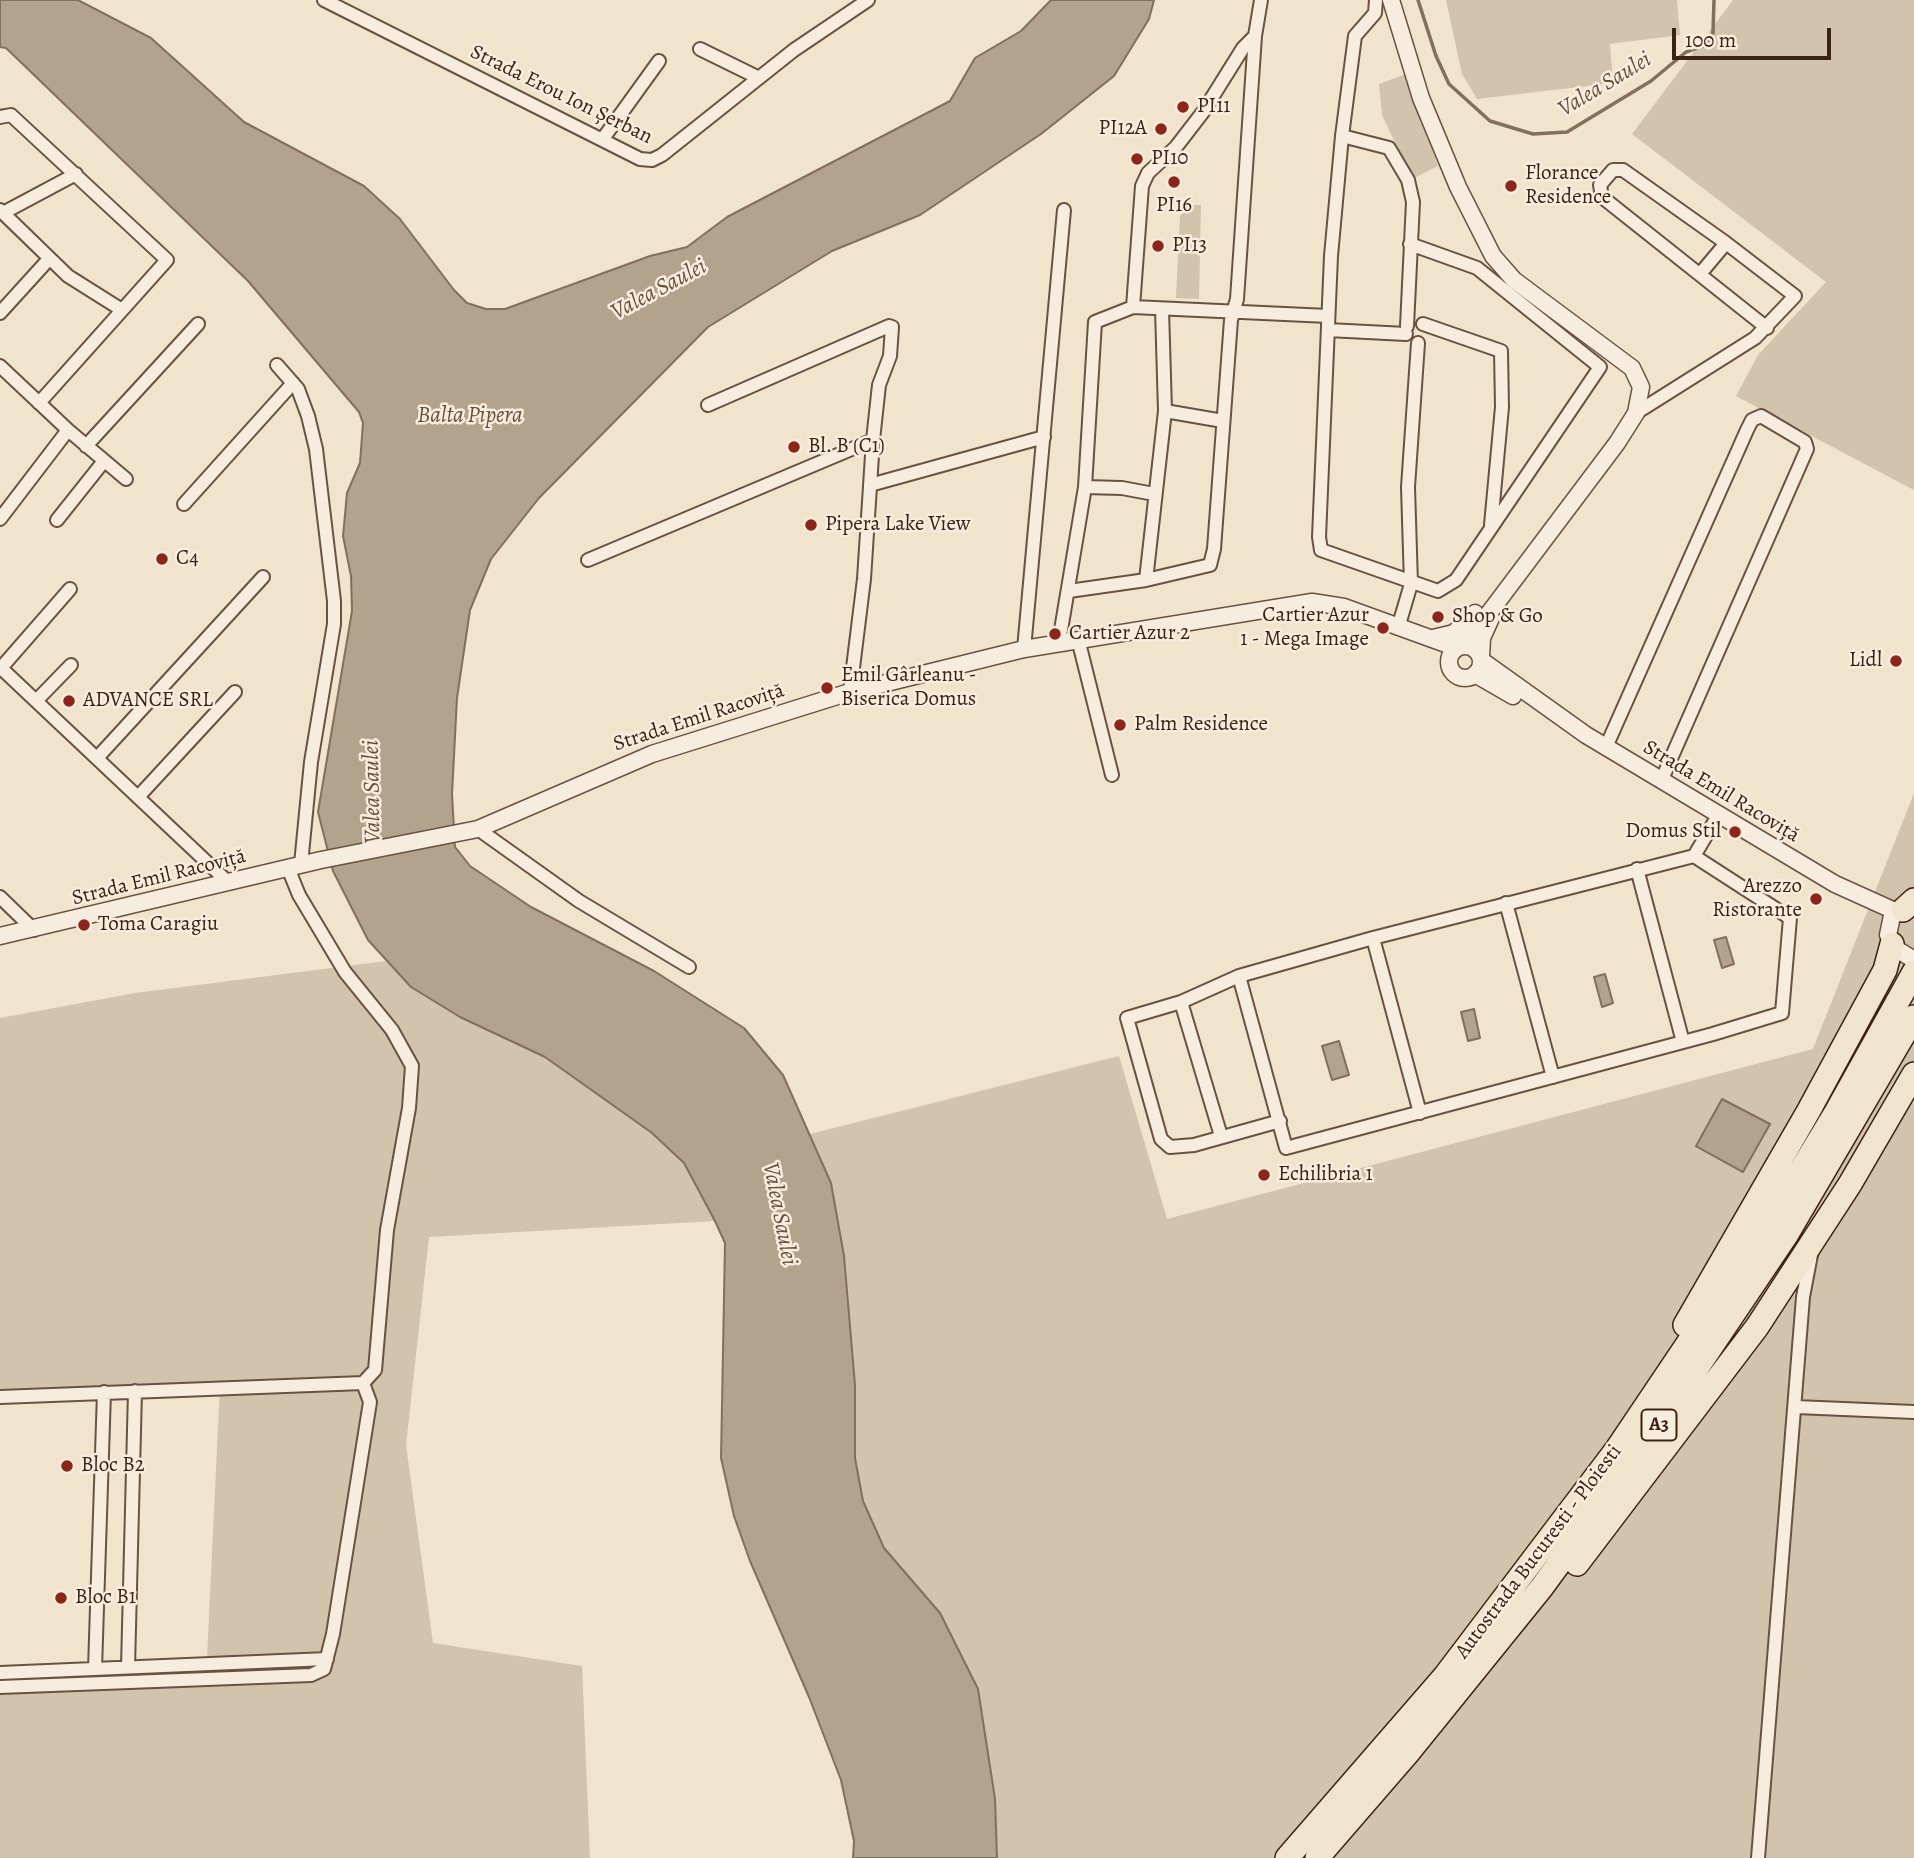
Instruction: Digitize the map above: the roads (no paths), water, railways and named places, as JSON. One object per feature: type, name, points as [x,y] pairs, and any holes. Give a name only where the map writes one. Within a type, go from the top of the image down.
[{"type":"highway","points":[[1518,1582],[1735,1242],[1885,970],[1890,936]]},
{"type":"highway","name":"Autostrada Bucuresti - Ploiesti","points":[[1317,1858],[1407,1754],[1542,1587],[1647,1443],[1767,1266],[1873,1070],[1914,972]]},
{"type":"highway","name":"Autostrada Bucuresti - Ploiesti","points":[[1287,1858],[1412,1715],[1518,1582],[1617,1449],[1873,1070],[1914,1017]]},
{"type":"highway","points":[[1407,1754],[1482,1682],[1540,1612],[1681,1430],[1813,1245],[1914,1074]]},
{"type":"street","name":"Strada Erou Ion Șerban","points":[[324,0],[640,159],[652,160],[662,155],[759,78],[868,0]]},
{"type":"street","points":[[1069,590],[1146,580],[1210,565],[1214,550],[1255,36],[1261,0]]},
{"type":"street","points":[[1376,0],[1375,13],[1355,36],[1342,136],[1328,316],[1321,550],[1411,584],[1438,591],[1448,587],[1490,529],[1600,367],[1477,268],[1410,244]]},
{"type":"street","points":[[1391,0],[1421,98],[1458,187],[1493,256],[1514,279],[1632,368],[1640,387],[1636,412],[1600,467],[1457,650]]},
{"type":"street","points":[[1133,307],[1142,186],[1148,173],[1177,147],[1203,112],[1242,48],[1255,36]]},
{"type":"street","points":[[700,49],[759,78]]},
{"type":"street","points":[[602,140],[659,61]]},
{"type":"street","points":[[0,117],[11,115],[167,260],[39,403]]},
{"type":"street","points":[[1342,136],[1378,143],[1395,155],[1408,180],[1413,202],[1407,330],[1412,342],[1418,342]]},
{"type":"street","points":[[1636,412],[1692,380],[1767,328],[1795,296],[1623,170],[1613,170],[1600,185],[1602,197],[1767,328]]},
{"type":"street","points":[[76,174],[2,212],[68,276],[122,310]]},
{"type":"street","points":[[1024,649],[1064,210]]},
{"type":"street","points":[[1700,274],[1726,243]]},
{"type":"street","points":[[0,313],[50,259]]},
{"type":"street","points":[[1059,642],[1086,486],[1095,322],[1133,307],[1328,316]]},
{"type":"street","points":[[1146,580],[1165,411],[1162,309]]},
{"type":"street","points":[[1407,330],[1413,322],[1423,324],[1501,351],[1502,407],[1490,529]]},
{"type":"street","points":[[86,446],[198,324]]},
{"type":"street","points":[[1398,628],[1411,584],[1408,487],[1418,342],[1427,333],[1423,324]]},
{"type":"street","points":[[708,405],[892,327],[890,356],[879,385],[864,579],[850,692]]},
{"type":"street","points":[[1328,330],[1407,330]]},
{"type":"street","points":[[277,365],[293,383],[308,416],[316,449],[334,601],[334,624],[295,866],[299,895],[345,972],[392,1030],[412,1066],[409,1108],[387,1230],[376,1366],[363,1383]]},
{"type":"street","points":[[0,366],[68,430],[126,479]]},
{"type":"street","points":[[184,504],[293,383]]},
{"type":"street","points":[[1165,411],[1223,421]]},
{"type":"street","points":[[1606,747],[1747,430],[1752,420],[1761,416],[1805,442],[1807,449],[1662,779]]},
{"type":"street","points":[[0,519],[68,430]]},
{"type":"street","points":[[870,485],[1044,437]]},
{"type":"street","points":[[588,561],[873,440]]},
{"type":"street","points":[[57,520],[104,461]]},
{"type":"street","points":[[1086,486],[1122,488],[1154,494]]},
{"type":"street","points":[[1425,637],[1447,636],[1462,628],[1530,549],[1538,547]]},
{"type":"street","points":[[1479,664],[1482,638],[1488,625],[1533,563],[1538,547]]},
{"type":"street","points":[[97,758],[263,578]]},
{"type":"street","points":[[70,589],[0,667],[229,883]]},
{"type":"street","name":"Strada Emil Racoviță","points":[[0,936],[321,860],[478,829],[652,754],[850,692],[1059,642],[1312,602],[1344,607],[1457,650],[1475,649],[1479,664],[1565,727],[1586,735],[1662,779],[1835,884],[1914,960]]},
{"type":"street","points":[[1078,639],[1112,775]]},
{"type":"street","name":"Strada Emil Racoviță","points":[[1457,650],[1450,667],[1456,675],[1466,678],[1479,664]]},
{"type":"street","points":[[36,701],[71,665]]},
{"type":"street","points":[[138,797],[235,692]]},
{"type":"street","points":[[1280,1121],[1194,1145],[1170,1147],[1161,1139],[1127,1018],[1181,1003],[1239,976],[1696,853],[1719,814]]},
{"type":"street","points":[[478,829],[579,901],[689,967]]},
{"type":"street","points":[[1239,976],[1286,1148],[1782,1013],[1790,918],[1696,853]]},
{"type":"street","points":[[1637,869],[1683,1042]]},
{"type":"street","name":"Strada Emil Racoviță","points":[[1835,884],[1907,908]]},
{"type":"street","points":[[0,897],[34,930]]},
{"type":"street","points":[[1506,902],[1553,1077]]},
{"type":"street","points":[[1890,936],[1907,908]]},
{"type":"street","points":[[1373,938],[1420,1112]]},
{"type":"street","points":[[1181,1003],[1221,1136]]},
{"type":"street","points":[[1758,1858],[1803,1297],[1813,1245]]},
{"type":"street","points":[[0,1397],[363,1383]]},
{"type":"street","points":[[0,1687],[311,1675],[324,1669],[370,1402],[363,1383]]},
{"type":"street","points":[[128,1667],[135,1391]]},
{"type":"street","points":[[95,1669],[104,1392]]},
{"type":"street","points":[[1796,1407],[1914,1412]]},
{"type":"street","points":[[0,1673],[327,1660]]},
{"type":"water","name":"Balta Pipera","points":[[0,0],[78,0],[151,38],[244,122],[364,186],[400,219],[467,303],[486,309],[505,309],[650,256],[687,247],[727,217],[950,101],[975,58],[1021,31],[1051,0],[1154,0],[1149,19],[1114,76],[1041,134],[920,215],[832,251],[708,327],[539,498],[491,559],[470,610],[457,698],[452,794],[455,847],[470,866],[531,907],[654,971],[744,1028],[783,1075],[831,1183],[844,1256],[855,1385],[855,1458],[863,1501],[884,1548],[940,1613],[978,1689],[995,1799],[997,1858],[853,1858],[854,1841],[841,1780],[809,1697],[750,1561],[734,1516],[721,1458],[725,1243],[715,1221],[684,1163],[652,1133],[545,1057],[460,1017],[411,987],[368,940],[333,871],[318,812],[352,611],[351,576],[343,536],[347,493],[360,463],[363,423],[359,412],[248,281],[6,48],[0,47]]},
{"type":"water","points":[[1726,937],[1734,964],[1722,968],[1714,940]]},
{"type":"water","points":[[1605,974],[1613,1003],[1602,1007],[1594,977]]},
{"type":"water","points":[[1474,1009],[1480,1038],[1468,1041],[1461,1012]]},
{"type":"water","points":[[1339,1041],[1349,1075],[1332,1080],[1322,1046]]},
{"type":"water","points":[[1722,1099],[1770,1124],[1743,1172],[1696,1146]]},
{"type":"waterway","name":"Valea Saulei","points":[[1418,0],[1436,56],[1449,84],[1490,121],[1533,134],[1567,132],[1651,81],[1686,52],[1705,45],[1713,33],[1714,0]]},
{"type":"place","name":"PI11","points":[[1183,107]]},
{"type":"place","name":"PI12A","points":[[1161,129]]},
{"type":"place","name":"PI10","points":[[1137,159]]},
{"type":"place","name":"PI16","points":[[1174,182]]},
{"type":"place","name":"Florance Residence","points":[[1511,186]]},
{"type":"place","name":"PI13","points":[[1158,246]]},
{"type":"place","name":"Bl. B (C1)","points":[[794,447]]},
{"type":"place","name":"Pipera Lake View","points":[[811,525]]},
{"type":"place","name":"C4","points":[[162,559]]},
{"type":"place","name":"Shop & Go","points":[[1438,617]]},
{"type":"place","name":"Cartier Azur 1 - Mega Image","points":[[1383,628]]},
{"type":"place","name":"Cartier Azur 2","points":[[1055,634]]},
{"type":"place","name":"Lidl","points":[[1896,661]]},
{"type":"place","name":"Emil Gârleanu - Biserica Domus","points":[[827,688]]},
{"type":"place","name":"ADVANCE SRL","points":[[69,701]]},
{"type":"place","name":"Palm Residence","points":[[1120,725]]},
{"type":"place","name":"Domus Stil","points":[[1735,832]]},
{"type":"place","name":"Arezzo Ristorante","points":[[1816,899]]},
{"type":"place","name":"Toma Caragiu","points":[[84,925]]},
{"type":"place","name":"Echilibria 1","points":[[1264,1175]]},
{"type":"place","name":"Bloc B2","points":[[67,1466]]},
{"type":"place","name":"Bloc B1","points":[[61,1598]]}]
